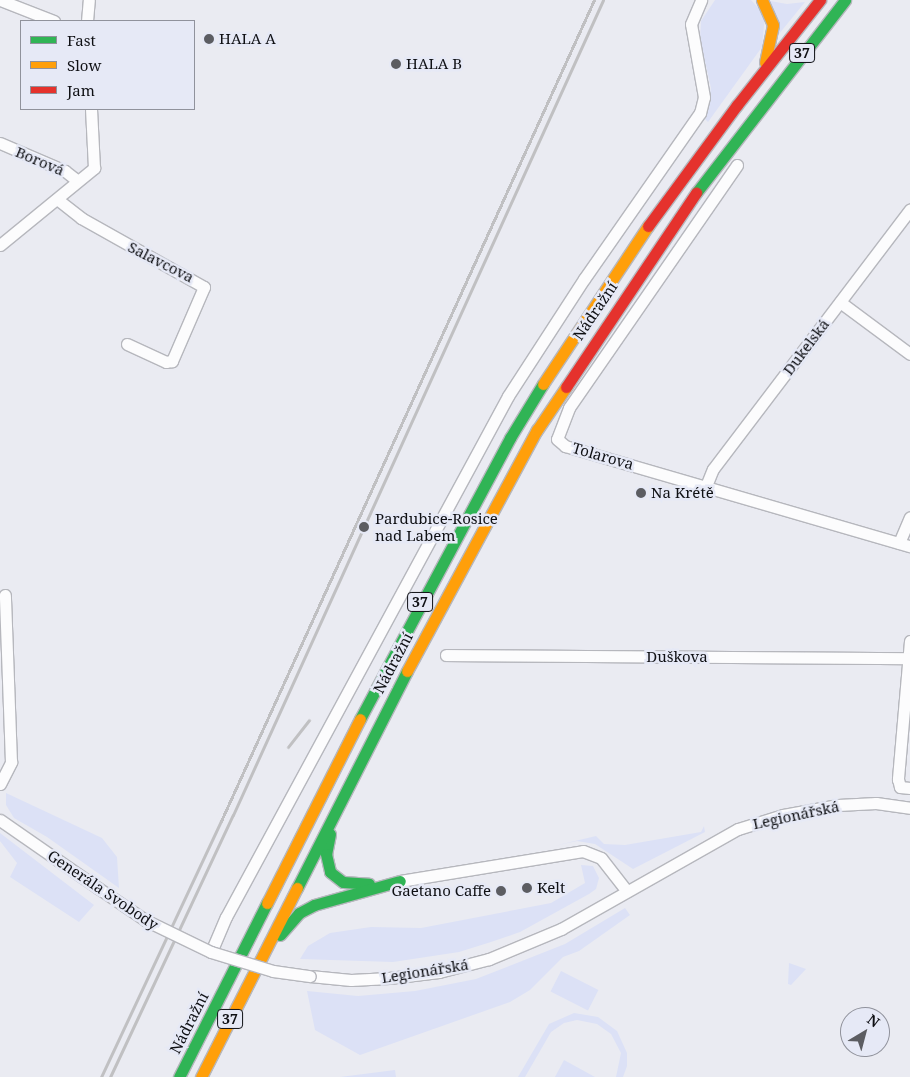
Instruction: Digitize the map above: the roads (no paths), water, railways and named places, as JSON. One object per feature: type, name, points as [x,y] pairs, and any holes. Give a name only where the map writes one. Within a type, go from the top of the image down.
[{"type":"main road","points":[[762,0],[773,24],[762,72]]},
{"type":"main road","name":"37","points":[[762,72],[820,0]]},
{"type":"main road","name":"Nádražní","points":[[201,1077],[338,804],[474,542],[537,430],[626,291],[760,108],[845,0]]},
{"type":"main road","name":"Nádražní","points":[[179,1077],[397,645],[510,438],[611,279],[702,151],[762,72]]},
{"type":"main road","points":[[338,804],[326,854],[330,872],[338,880],[354,885],[400,881]]},
{"type":"main road","points":[[259,961],[294,918],[306,909],[400,881]]},
{"type":"street","points":[[0,0],[51,20]]},
{"type":"street","points":[[87,20],[89,0]]},
{"type":"street","points":[[210,952],[226,917],[508,396],[584,279],[697,119],[704,98],[691,24],[702,0]]},
{"type":"street","points":[[0,245],[57,199],[95,164],[91,110]]},
{"type":"street","name":"Borová","points":[[0,143],[65,171],[78,181]]},
{"type":"street","name":"Tolarova","points":[[737,165],[570,408],[556,436],[558,441],[565,446],[905,544]]},
{"type":"street","name":"Salavcova","points":[[57,199],[80,218],[204,287],[204,293],[172,361],[166,362],[127,344]]},
{"type":"street","name":"Dukelská","points":[[706,486],[713,469],[910,209]]},
{"type":"street","points":[[840,302],[910,354]]},
{"type":"street","points":[[905,544],[910,517]]},
{"type":"street","points":[[0,784],[11,762],[5,594]]},
{"type":"street","points":[[910,641],[898,779],[900,787],[910,788]]},
{"type":"street","name":"Duškova","points":[[446,656],[908,658]]},
{"type":"street","name":"Legionářská","points":[[210,952],[256,967],[310,976],[351,980],[389,978],[481,962],[544,937],[719,838],[764,820],[838,805],[892,805],[910,808]]},
{"type":"street","name":"Generála Svobody","points":[[0,820],[145,920],[210,952]]},
{"type":"street","points":[[400,881],[583,851],[600,858],[626,890]]},
{"type":"railway","points":[[101,1077],[221,821],[594,0]]},
{"type":"railway","points":[[110,1077],[233,815],[603,0]]},
{"type":"railway","points":[[288,747],[309,720]]},
{"type":"place","name":"HALA A","points":[[209,39]]},
{"type":"place","name":"HALA B","points":[[396,64]]},
{"type":"place","name":"Na Krétě","points":[[641,493]]},
{"type":"place","name":"Pardubice-Rosice nad Labem","points":[[364,527]]},
{"type":"place","name":"Kelt","points":[[527,888]]},
{"type":"place","name":"Gaetano Caffe","points":[[501,891]]}]
